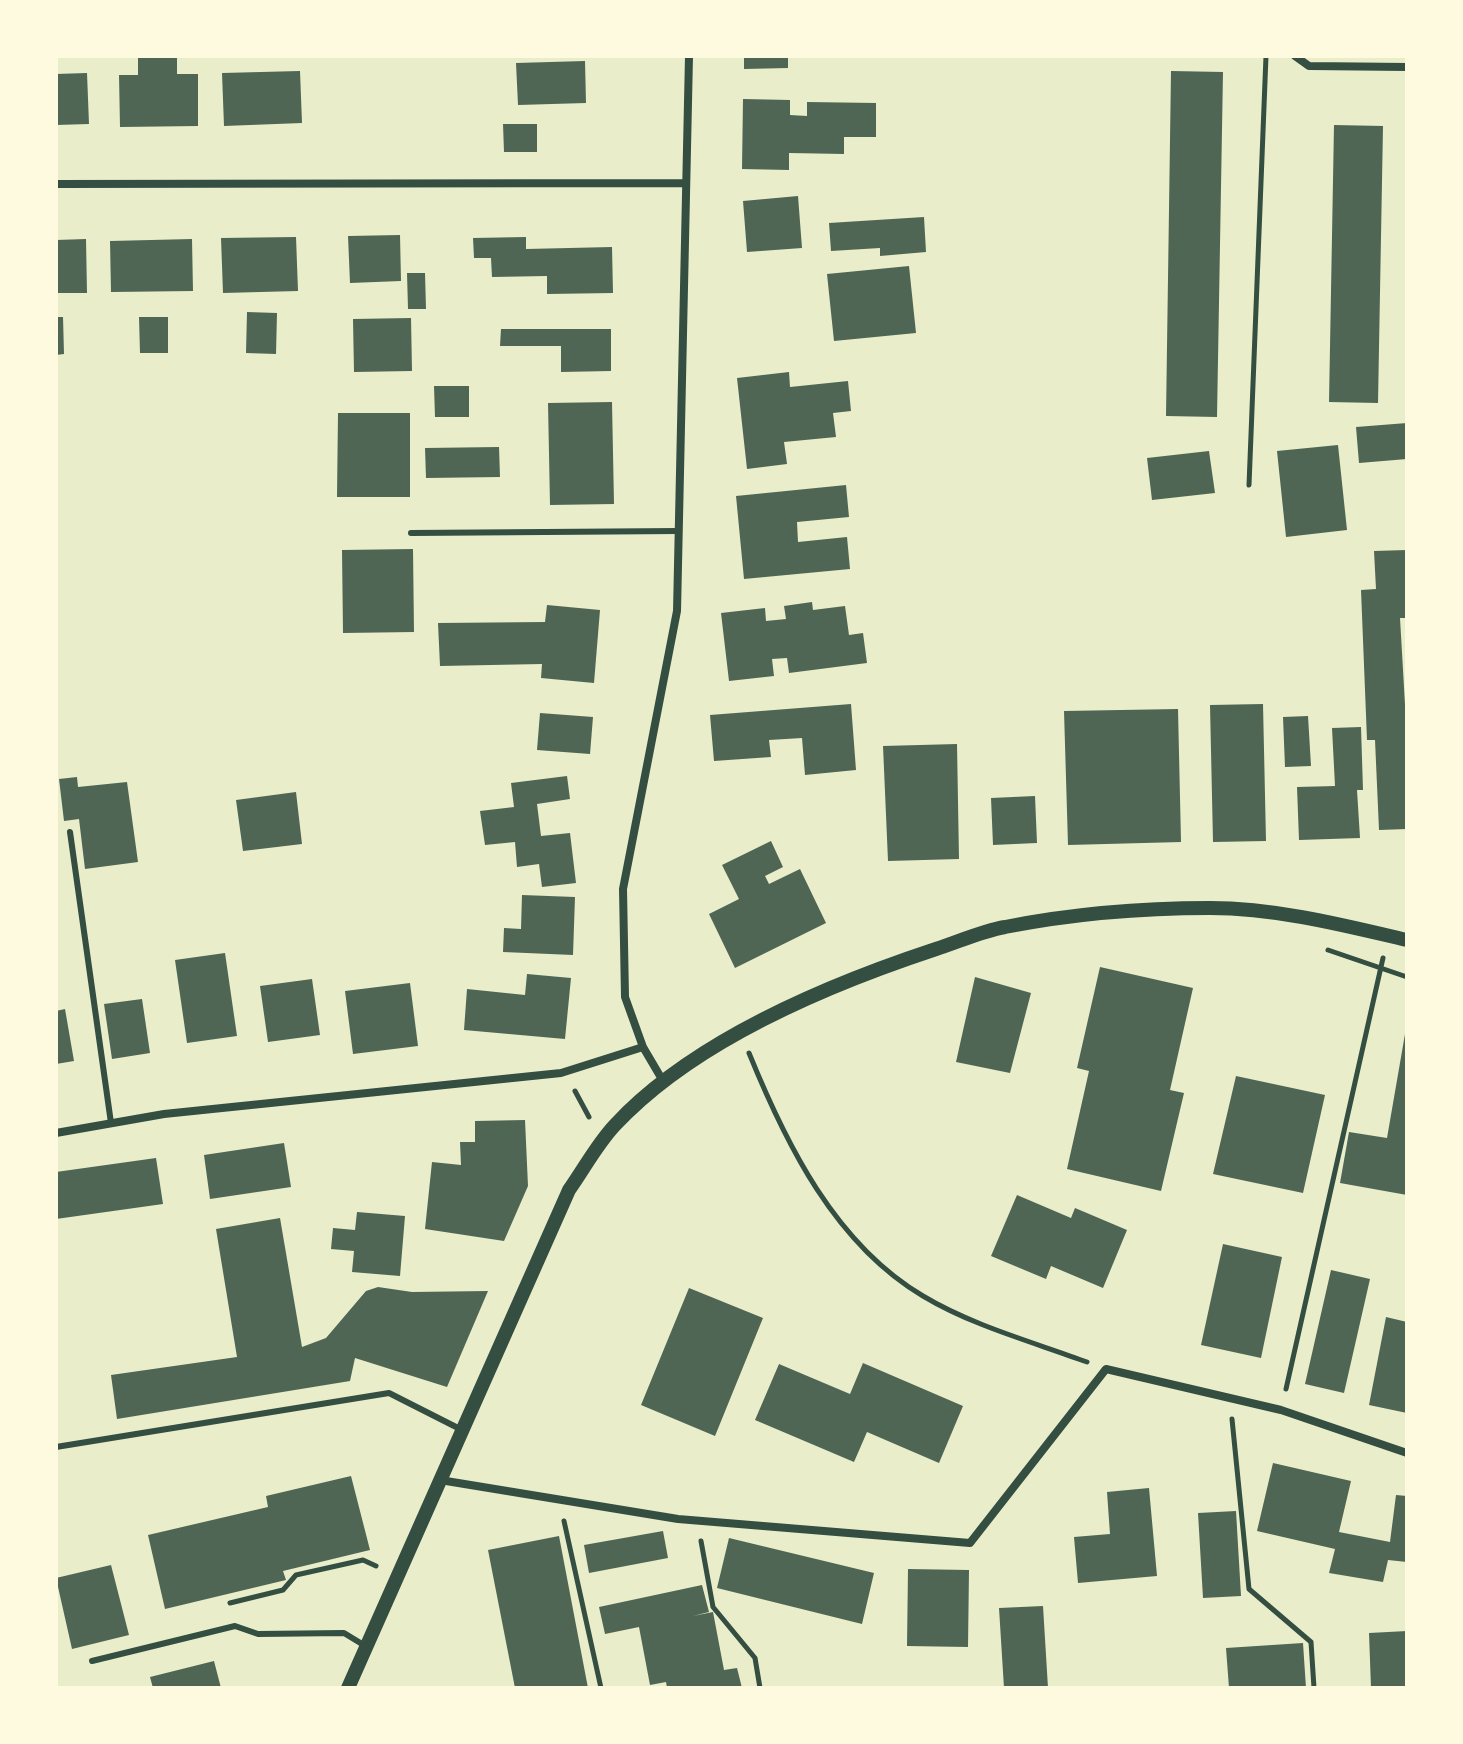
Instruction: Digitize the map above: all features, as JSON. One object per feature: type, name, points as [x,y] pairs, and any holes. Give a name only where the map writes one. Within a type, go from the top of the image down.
[{"type":"street","points":[[663,1081],[643,1047],[625,997],[623,889],[677,611],[689,56]]},
{"type":"street","points":[[1295,56],[1309,66],[1407,67]]},
{"type":"street","points":[[56,184],[686,183]]},
{"type":"street","points":[[348,1688],[569,1190],[613,1127],[663,1081],[741,1033],[876,969],[1003,927],[1131,911],[1212,908],[1292,916],[1407,940]]},
{"type":"street","points":[[56,1133],[164,1114],[561,1073],[643,1047]]},
{"type":"street","points":[[440,1480],[696,1521],[970,1543],[1106,1369],[1281,1410],[1407,1453]]},
{"type":"lane","points":[[411,533],[678,531]]},
{"type":"lane","points":[[70,832],[111,1123]]},
{"type":"lane","points":[[56,1447],[389,1393],[462,1430]]},
{"type":"lane","points":[[92,1661],[235,1626],[258,1634],[344,1633],[367,1647]]},
{"type":"path","points":[[1249,485],[1266,56]]},
{"type":"path","points":[[1281,1410],[1387,935]]},
{"type":"path","points":[[1315,945],[1407,977]]},
{"type":"path","points":[[741,1033],[779,1127],[821,1194],[872,1258],[924,1297],[1106,1369]]},
{"type":"path","points":[[561,1073],[586,1106],[598,1149]]},
{"type":"path","points":[[1230,1398],[1249,1589],[1311,1642],[1314,1688]]},
{"type":"path","points":[[560,1501],[601,1688]]},
{"type":"path","points":[[696,1521],[713,1607],[755,1658],[760,1688]]},
{"type":"path","points":[[227,1604],[283,1590],[296,1575],[363,1560],[398,1576]]},
{"type":"building","points":[[138,56],[177,56],[177,74],[198,74],[198,126],[120,127],[119,75],[138,75]]},
{"type":"building","points":[[744,56],[788,56],[788,68],[744,69]]},
{"type":"building","points":[[585,61],[586,103],[518,105],[516,63]]},
{"type":"building","points":[[300,71],[302,123],[224,126],[222,73]]},
{"type":"building","points":[[1171,71],[1223,72],[1217,417],[1166,416]]},
{"type":"building","points":[[87,73],[89,124],[56,125],[56,74]]},
{"type":"building","points":[[743,99],[790,100],[790,115],[807,116],[807,102],[876,103],[876,137],[844,137],[844,154],[789,153],[789,170],[742,169]]},
{"type":"building","points":[[503,124],[537,124],[537,152],[504,152]]},
{"type":"building","points":[[1334,125],[1383,126],[1378,403],[1329,402]]},
{"type":"building","points":[[798,196],[802,248],[747,252],[743,201]]},
{"type":"building","points":[[924,217],[926,252],[880,256],[880,248],[831,251],[829,223]]},
{"type":"building","points":[[400,235],[401,281],[350,283],[348,236]]},
{"type":"building","points":[[296,237],[298,291],[223,293],[221,238]]},
{"type":"building","points":[[526,237],[526,249],[612,247],[613,293],[547,294],[547,276],[492,277],[491,258],[474,258],[473,238]]},
{"type":"building","points":[[86,239],[87,293],[56,293],[56,240]]},
{"type":"building","points":[[192,239],[193,291],[111,292],[110,241]]},
{"type":"building","points":[[909,266],[916,333],[834,341],[827,274]]},
{"type":"building","points":[[407,273],[425,273],[426,309],[408,309]]},
{"type":"building","points":[[247,312],[277,313],[276,354],[246,353]]},
{"type":"building","points":[[56,317],[63,317],[64,354],[56,355]]},
{"type":"building","points":[[139,317],[168,317],[168,353],[140,353]]},
{"type":"building","points":[[411,318],[412,371],[354,372],[353,319]]},
{"type":"building","points":[[501,329],[611,329],[611,371],[561,372],[561,346],[500,346]]},
{"type":"building","points":[[789,372],[790,387],[848,381],[851,411],[833,413],[836,437],[784,442],[787,464],[747,469],[737,378]]},
{"type":"building","points":[[434,386],[469,386],[469,417],[435,417]]},
{"type":"building","points":[[612,402],[614,504],[550,505],[548,403]]},
{"type":"building","points":[[338,413],[410,413],[410,497],[337,497]]},
{"type":"building","points":[[1407,423],[1407,459],[1359,463],[1356,427]]},
{"type":"building","points":[[1338,445],[1347,530],[1286,537],[1277,451]]},
{"type":"building","points":[[499,447],[500,477],[426,478],[425,448]]},
{"type":"building","points":[[1209,451],[1215,493],[1152,500],[1147,458]]},
{"type":"building","points":[[846,485],[849,517],[797,522],[798,542],[847,537],[850,569],[744,579],[736,496]]},
{"type":"building","points":[[413,549],[414,632],[343,633],[342,550]]},
{"type":"building","points":[[1407,550],[1407,618],[1400,618],[1407,739],[1407,829],[1379,830],[1375,740],[1367,740],[1361,590],[1376,589],[1374,551]]},
{"type":"building","points":[[812,602],[813,610],[845,606],[849,635],[863,633],[867,663],[789,673],[787,658],[772,659],[774,676],[729,681],[721,613],[765,608],[766,621],[786,619],[784,606]]},
{"type":"building","points":[[547,605],[600,610],[594,683],[541,678],[542,664],[440,666],[438,623],[545,622]]},
{"type":"building","points":[[851,704],[856,770],[805,775],[802,738],[769,740],[771,757],[714,761],[710,715]]},
{"type":"building","points":[[1263,704],[1266,841],[1213,842],[1210,705]]},
{"type":"building","points":[[1178,709],[1181,842],[1068,845],[1064,711]]},
{"type":"building","points":[[540,713],[593,717],[590,754],[537,750]]},
{"type":"building","points":[[1308,716],[1311,766],[1285,767],[1283,717]]},
{"type":"building","points":[[1361,727],[1363,790],[1357,790],[1360,838],[1299,840],[1297,787],[1335,786],[1332,728]]},
{"type":"building","points":[[957,744],[959,859],[888,861],[883,746]]},
{"type":"building","points":[[567,776],[570,799],[537,804],[541,836],[570,833],[576,883],[542,887],[539,864],[517,867],[515,842],[485,845],[480,811],[514,807],[511,783]]},
{"type":"building","points":[[77,777],[78,787],[127,782],[138,862],[85,869],[79,819],[64,821],[59,779]]},
{"type":"building","points":[[296,792],[302,844],[243,851],[236,800]]},
{"type":"building","points":[[1035,796],[1037,843],[993,845],[991,798]]},
{"type":"building","points":[[771,841],[783,867],[765,876],[769,884],[800,869],[826,923],[735,968],[709,914],[739,899],[722,865]]},
{"type":"building","points":[[522,895],[575,897],[573,955],[503,952],[504,928],[521,929]]},
{"type":"building","points":[[225,953],[237,1036],[187,1043],[175,960]]},
{"type":"building","points":[[1100,967],[1193,988],[1170,1090],[1184,1093],[1161,1191],[1067,1169],[1089,1071],[1077,1068]]},
{"type":"building","points":[[527,974],[571,978],[565,1039],[464,1030],[467,989],[525,995]]},
{"type":"building","points":[[975,977],[1031,993],[1010,1073],[956,1062]]},
{"type":"building","points":[[312,979],[320,1035],[268,1042],[260,986]]},
{"type":"building","points":[[410,983],[418,1046],[353,1054],[345,991]]},
{"type":"building","points":[[142,999],[150,1053],[112,1059],[104,1004]]},
{"type":"building","points":[[65,1009],[74,1061],[56,1064],[56,1011]]},
{"type":"building","points":[[1405,1034],[1407,1195],[1340,1183],[1349,1132],[1387,1138]]},
{"type":"building","points":[[1236,1076],[1325,1095],[1303,1193],[1213,1174]]},
{"type":"building","points":[[525,1120],[528,1186],[504,1241],[425,1229],[432,1162],[461,1165],[460,1142],[475,1142],[475,1121]]},
{"type":"building","points":[[284,1143],[291,1187],[210,1199],[204,1155]]},
{"type":"building","points":[[156,1158],[163,1204],[56,1219],[56,1172]]},
{"type":"building","points":[[1017,1195],[1071,1218],[1075,1208],[1127,1230],[1103,1288],[1051,1266],[1046,1279],[991,1256]]},
{"type":"building","points":[[357,1212],[405,1216],[400,1276],[352,1272],[354,1251],[331,1249],[333,1228],[355,1230]]},
{"type":"building","points":[[280,1218],[302,1347],[326,1338],[366,1291],[378,1287],[412,1292],[488,1291],[447,1387],[355,1358],[350,1381],[117,1419],[111,1375],[237,1357],[216,1229]]},
{"type":"building","points":[[1223,1244],[1282,1257],[1261,1358],[1201,1345]]},
{"type":"building","points":[[1331,1270],[1370,1279],[1344,1393],[1305,1384]]},
{"type":"building","points":[[689,1288],[763,1318],[715,1436],[641,1405]]},
{"type":"building","points":[[1386,1317],[1407,1322],[1407,1413],[1369,1405]]},
{"type":"building","points":[[863,1363],[963,1406],[939,1463],[867,1432],[854,1462],[755,1420],[779,1364],[850,1394]]},
{"type":"building","points":[[1273,1463],[1351,1481],[1339,1532],[1390,1542],[1396,1495],[1407,1496],[1407,1562],[1388,1560],[1383,1582],[1329,1573],[1335,1549],[1257,1531]]},
{"type":"building","points":[[351,1476],[370,1550],[283,1571],[286,1580],[165,1609],[148,1535],[268,1507],[266,1496]]},
{"type":"building","points":[[1149,1488],[1157,1576],[1078,1583],[1074,1537],[1110,1534],[1107,1492]]},
{"type":"building","points":[[1236,1511],[1241,1596],[1203,1598],[1198,1513]]},
{"type":"building","points":[[663,1531],[668,1558],[589,1573],[584,1545]]},
{"type":"building","points":[[559,1536],[588,1688],[515,1688],[488,1550]]},
{"type":"building","points":[[729,1538],[874,1573],[862,1624],[717,1588]]},
{"type":"building","points":[[111,1565],[129,1635],[72,1649],[56,1578]]},
{"type":"building","points":[[908,1569],[969,1570],[968,1647],[907,1646]]},
{"type":"building","points":[[702,1585],[709,1612],[693,1616],[713,1612],[724,1670],[737,1668],[742,1688],[667,1688],[666,1682],[650,1685],[639,1627],[605,1634],[599,1607]]},
{"type":"building","points":[[1043,1606],[1048,1688],[1004,1688],[999,1608]]},
{"type":"building","points":[[1407,1631],[1407,1688],[1371,1688],[1369,1633]]},
{"type":"building","points":[[1303,1643],[1306,1688],[1229,1688],[1226,1648]]},
{"type":"building","points":[[214,1661],[221,1688],[153,1688],[150,1677]]}]
